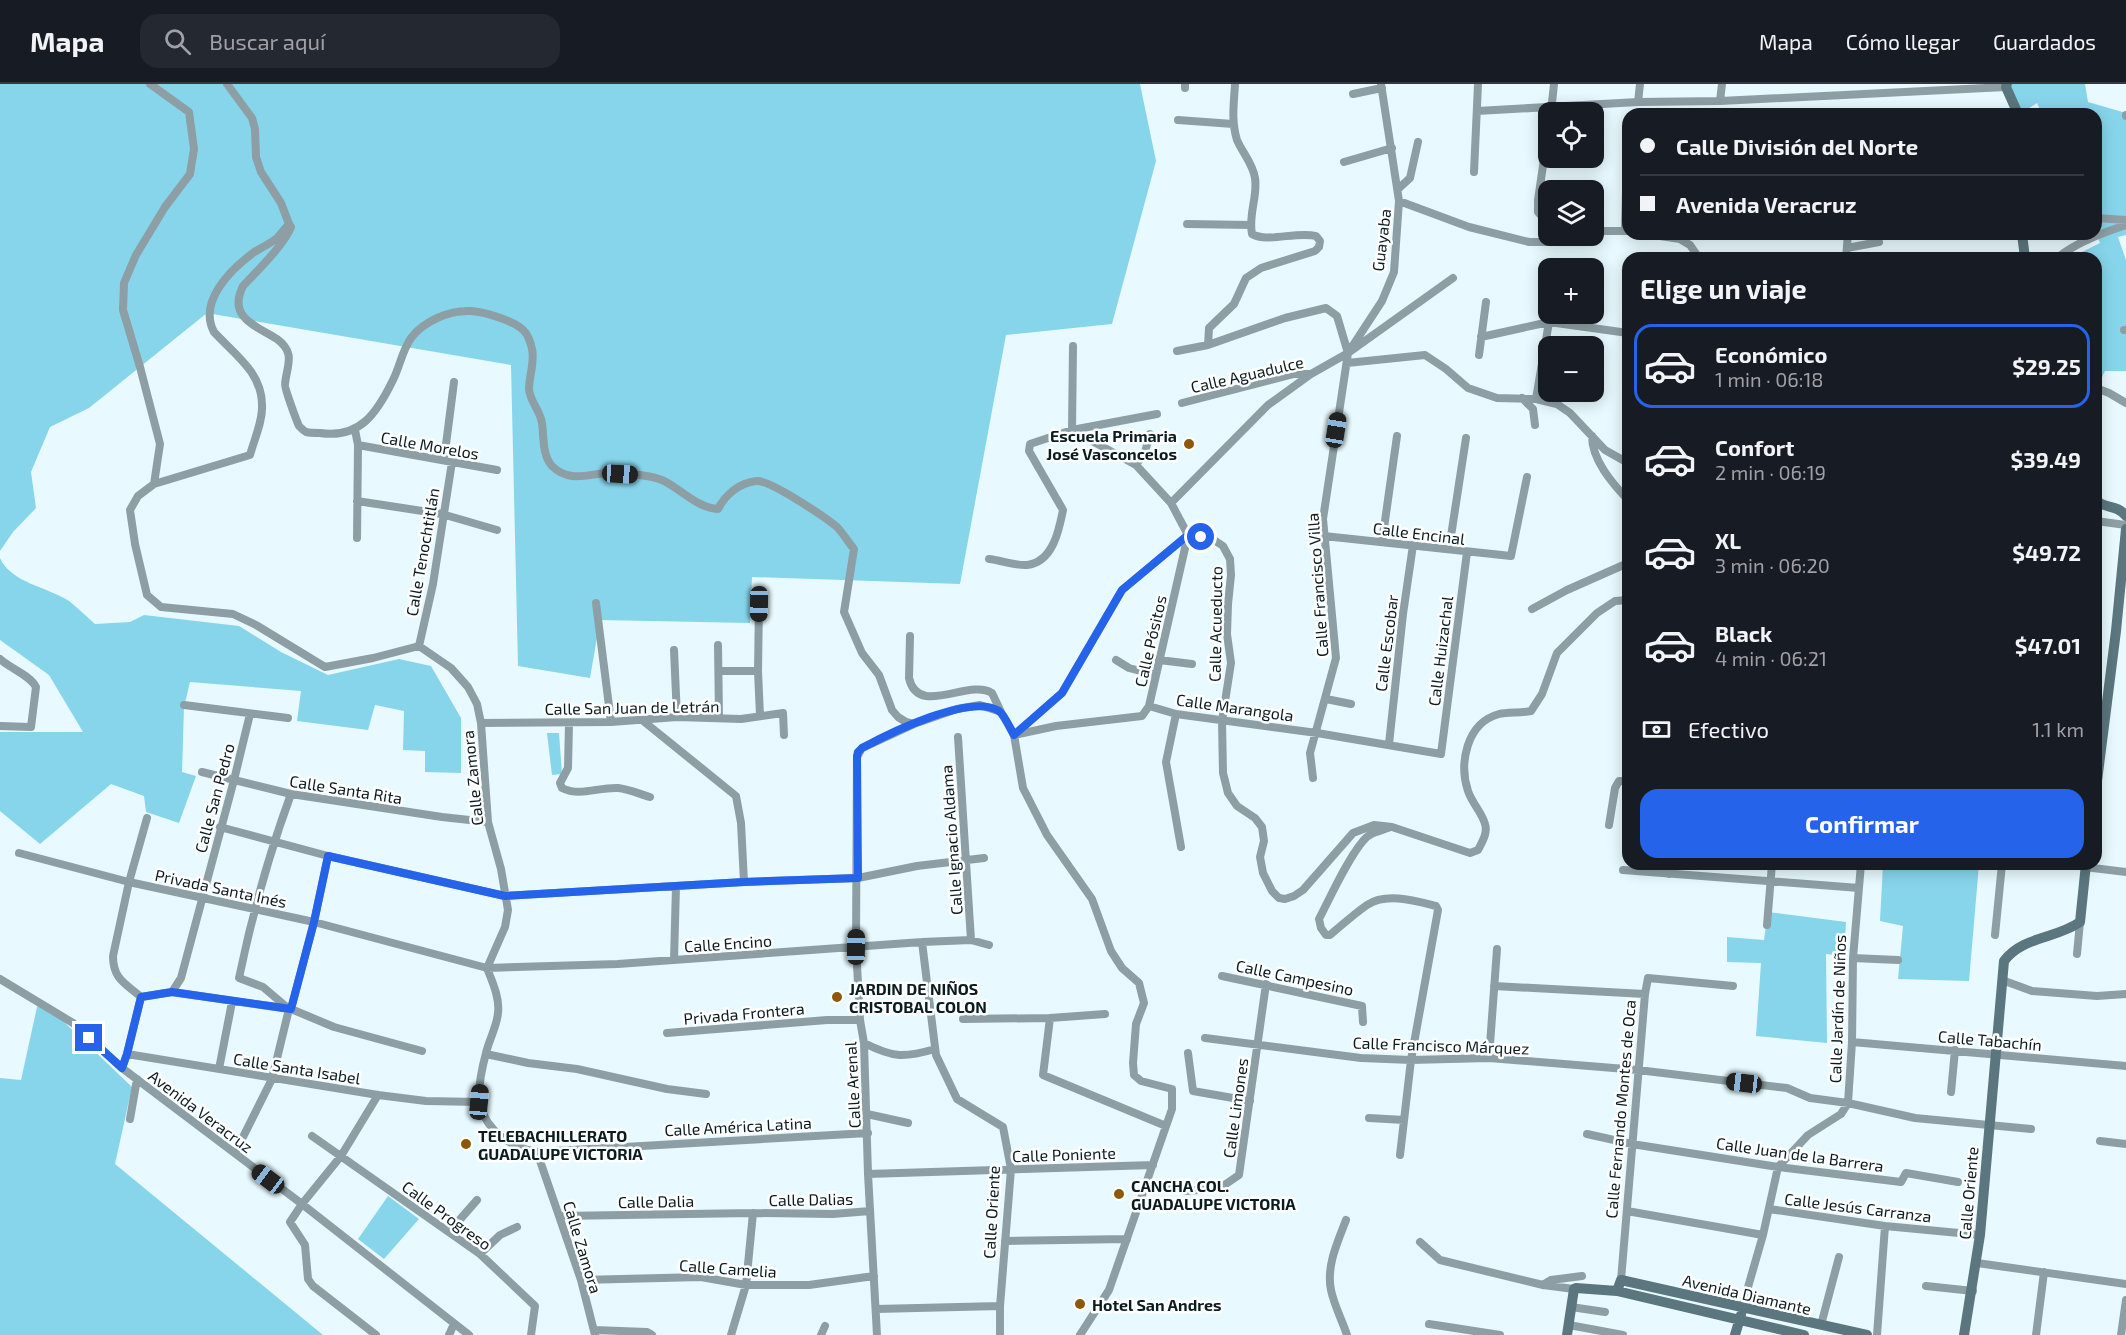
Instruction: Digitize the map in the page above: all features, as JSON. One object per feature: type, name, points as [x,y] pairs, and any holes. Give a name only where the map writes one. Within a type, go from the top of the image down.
[{"type":"main road","points":[[2006,86],[2015,108]]},
{"type":"main road","points":[[2102,504],[2122,510],[2126,516]]},
{"type":"main road","points":[[2102,742],[2126,527]]},
{"type":"main road","points":[[2080,922],[2085,870]]},
{"type":"main road","name":"Calle Oriente","points":[[1964,1335],[1980,1235],[2004,961],[2011,951],[2020,945],[2071,928],[2080,922]]},
{"type":"main road","name":"Avenida Diamante","points":[[1619,1286],[1740,1320],[1804,1335]]},
{"type":"main road","name":"Avenida Diamante","points":[[1574,1289],[1619,1286],[1742,1308],[1868,1335]]},
{"type":"main road","points":[[1568,1330],[1574,1289]]},
{"type":"main road","points":[[1736,1335],[1742,1308]]},
{"type":"street","points":[[150,84],[189,112],[194,149],[190,174],[153,226],[136,255],[124,283],[123,310],[160,444],[154,484]]},
{"type":"street","points":[[227,84],[252,118],[255,129],[256,157],[261,172],[281,204],[291,227],[282,243],[243,286],[239,308],[250,324],[285,345],[289,353],[286,392],[300,427],[304,431],[329,435],[354,430],[375,413],[394,379],[405,348],[422,327],[439,317],[471,311],[507,320],[525,332],[532,349],[529,391],[532,403],[539,411],[542,422],[545,452],[550,464],[561,473],[578,477],[606,473],[661,479],[699,503],[718,509],[722,500],[735,488],[758,480],[779,488],[838,528],[854,549],[844,612],[862,653],[879,675],[892,710],[906,722],[914,724],[969,706],[989,707],[1001,712]]},
{"type":"street","points":[[1208,345],[1209,328],[1234,304],[1246,278],[1261,268],[1315,251],[1320,241],[1316,236],[1304,233],[1272,237],[1252,234],[1251,225],[1256,191],[1255,174],[1238,142],[1233,124],[1235,84]]},
{"type":"street","points":[[1473,172],[1478,84]]},
{"type":"street","points":[[1552,102],[1554,84]]},
{"type":"street","points":[[1638,102],[1640,84]]},
{"type":"street","points":[[1720,101],[1722,84]]},
{"type":"street","points":[[1873,93],[1874,84]]},
{"type":"street","points":[[1353,94],[1382,86]]},
{"type":"street","name":"Guayaba","points":[[1348,353],[1382,301],[1394,272],[1400,201],[1382,86]]},
{"type":"street","points":[[1604,105],[2006,86]]},
{"type":"street","points":[[1477,111],[1538,110]]},
{"type":"street","points":[[1178,120],[1233,124]]},
{"type":"street","points":[[1398,189],[1410,178],[1418,142]]},
{"type":"street","points":[[1344,162],[1392,148]]},
{"type":"street","points":[[1400,201],[1469,227],[1538,243]]},
{"type":"street","points":[[2102,218],[2126,220]]},
{"type":"street","points":[[289,224],[276,238],[251,254],[227,276],[210,308],[210,324],[252,371],[261,394],[263,406],[250,455],[154,484],[138,496],[130,510],[147,595],[161,607],[233,614],[256,625],[325,667],[419,646]]},
{"type":"street","points":[[1187,224],[1251,225]]},
{"type":"street","points":[[2102,233],[2126,225]]},
{"type":"street","points":[[1604,231],[1622,231]]},
{"type":"street","points":[[1682,240],[1690,245],[1695,252]]},
{"type":"street","points":[[1847,252],[1848,240]]},
{"type":"street","points":[[2064,252],[2086,240]]},
{"type":"street","points":[[1847,248],[1879,242]]},
{"type":"street","name":"Calle Aguadulce","points":[[1182,403],[1294,374],[1311,374],[1348,353],[1453,278]]},
{"type":"street","points":[[1479,355],[1486,302]]},
{"type":"street","points":[[1178,351],[1208,345],[1285,318],[1326,308],[1337,316],[1348,353]]},
{"type":"street","points":[[1481,337],[1540,324]]},
{"type":"street","points":[[1536,399],[1549,324]]},
{"type":"street","points":[[1563,324],[1622,332]]},
{"type":"street","points":[[1072,430],[1073,346]]},
{"type":"street","name":"Calle Francisco Villa","points":[[1317,733],[1336,658],[1323,519],[1348,353]]},
{"type":"street","points":[[1347,363],[1425,355],[1468,388],[1497,398],[1536,399],[1557,404],[1570,413],[1605,450],[1622,460]]},
{"type":"street","points":[[1171,502],[1268,405],[1311,374]]},
{"type":"street","name":"Calle Tenochtitlán","points":[[419,646],[433,584],[448,461],[454,382]]},
{"type":"street","points":[[2102,390],[2126,403]]},
{"type":"street","points":[[1522,398],[1533,409],[1535,425]]},
{"type":"street","points":[[989,558],[1027,565],[1042,558],[1057,539],[1063,510],[1029,451],[1030,444],[1072,430],[1157,414]]},
{"type":"street","points":[[354,430],[358,445],[357,538]]},
{"type":"street","points":[[1014,735],[1062,693],[1122,590],[1188,535],[1171,502],[1136,465],[1072,430]]},
{"type":"street","points":[[1136,465],[1145,452],[1150,434]]},
{"type":"street","points":[[1382,542],[1397,436]]},
{"type":"street","points":[[1592,436],[1595,454],[1622,494]]},
{"type":"street","points":[[1449,549],[1466,438]]},
{"type":"street","name":"Calle Morelos","points":[[358,445],[497,471]]},
{"type":"street","name":"Calle Encinal","points":[[1324,536],[1512,556],[1527,477]]},
{"type":"street","points":[[357,501],[442,514],[497,530]]},
{"type":"street","points":[[2102,522],[2126,527]]},
{"type":"street","name":"Calle Pósitos","points":[[1014,735],[1056,726],[1142,716],[1149,706],[1188,535]]},
{"type":"street","name":"Calle Acueducto","points":[[1188,535],[1214,540],[1223,546],[1230,560],[1227,634],[1231,663],[1222,721],[1223,773],[1228,793],[1237,806],[1255,818],[1263,827],[1264,840],[1260,857],[1263,873],[1272,891],[1279,898],[1285,899],[1303,890],[1353,833],[1374,825],[1392,827],[1470,853],[1478,850],[1485,836],[1485,825],[1468,792],[1464,768],[1467,745],[1479,726],[1498,714],[1531,711],[1542,694],[1557,653],[1597,613],[1615,601],[1622,600]]},
{"type":"street","name":"Calle Escobar","points":[[1389,744],[1402,614],[1413,545]]},
{"type":"street","name":"Calle Huizachal","points":[[1441,754],[1467,552]]},
{"type":"street","points":[[1532,609],[1567,590],[1622,566]]},
{"type":"street","points":[[596,603],[611,722]]},
{"type":"street","points":[[759,604],[760,716]]},
{"type":"street","points":[[910,636],[909,678],[917,693],[931,697],[977,690],[992,693],[1014,735],[1023,788],[1047,835],[1092,899],[1111,951],[1122,968],[1139,983],[1144,1003],[1136,1024],[1134,1075],[1141,1081],[1172,1089],[1172,1109],[1109,1290],[1080,1335]]},
{"type":"street","points":[[718,645],[719,718]]},
{"type":"street","name":"Calle Zamora","points":[[419,646],[451,668],[468,687],[477,704],[481,723],[488,822],[501,869],[508,910],[505,927],[487,968]]},
{"type":"street","points":[[674,650],[677,717]]},
{"type":"street","points":[[0,659],[9,668],[33,682],[36,687],[32,728],[0,726]]},
{"type":"street","points":[[1116,660],[1129,668],[1156,675]]},
{"type":"street","points":[[1159,660],[1191,664]]},
{"type":"street","points":[[720,671],[758,671]]},
{"type":"street","points":[[1326,699],[1351,704]]},
{"type":"street","points":[[184,705],[288,718]]},
{"type":"street","name":"Calle Marangola","points":[[1149,706],[1176,714],[1317,733],[1441,754]]},
{"type":"street","name":"Calle San Juan de Letrán","points":[[481,723],[611,722],[677,717],[741,719],[783,713],[784,735]]},
{"type":"street","name":"Calle San Pedro","points":[[172,992],[181,978],[234,780],[249,714]]},
{"type":"street","points":[[1176,714],[1166,762],[1181,847]]},
{"type":"street","points":[[642,720],[736,796],[741,823],[744,882]]},
{"type":"street","points":[[569,723],[568,768],[560,783],[562,788],[578,793],[618,788],[650,796]]},
{"type":"street","name":"Calle Arenal","points":[[877,1335],[868,1174],[864,1043],[860,1020],[856,947],[858,752],[914,724]]},
{"type":"street","points":[[1313,778],[1310,753],[1317,733]]},
{"type":"street","name":"Calle Ignacio Aldama","points":[[958,737],[970,940]]},
{"type":"street","name":"Calle Santa Rita","points":[[202,772],[291,794],[488,822]]},
{"type":"street","points":[[1609,825],[1615,788],[1622,782]]},
{"type":"street","points":[[290,1009],[263,987],[238,978],[254,909],[273,843],[291,794]]},
{"type":"street","points":[[147,818],[129,882],[113,956],[116,976],[141,997],[172,992],[290,1009],[334,1027],[422,1052]]},
{"type":"street","points":[[220,827],[273,843],[505,896],[744,882],[858,878],[917,866],[984,858]]},
{"type":"street","points":[[1392,827],[1372,834],[1363,841],[1336,885],[1319,919],[1321,928],[1328,935],[1368,904],[1379,900],[1414,901],[1437,908],[1439,913],[1411,1060],[1401,1155]]},
{"type":"street","name":"Privada Santa Inés","points":[[19,853],[129,882],[314,922],[487,968]]},
{"type":"street","points":[[235,1153],[272,1079],[314,922],[328,856]]},
{"type":"street","points":[[2102,868],[2126,872]]},
{"type":"street","points":[[1623,870],[1859,888]]},
{"type":"street","points":[[1669,874],[1670,870]]},
{"type":"street","points":[[1767,926],[1772,870]]},
{"type":"street","name":"Calle Jardín de Niños","points":[[1778,1167],[1808,1135],[1841,1114],[1848,1102],[1852,1042],[1853,958],[1860,870]]},
{"type":"street","points":[[1995,934],[2001,870]]},
{"type":"street","points":[[675,960],[676,886]]},
{"type":"street","points":[[2077,954],[2080,922]]},
{"type":"street","name":"Calle Encino","points":[[487,968],[675,960],[922,942],[970,940],[989,945]]},
{"type":"street","name":"Calle Oriente","points":[[922,942],[935,1050],[957,1100],[1003,1127],[1011,1169],[1000,1306],[1000,1335]]},
{"type":"street","points":[[1489,1058],[1497,949]]},
{"type":"street","points":[[1853,958],[1898,960]]},
{"type":"street","points":[[487,968],[496,992],[499,1012],[486,1054],[479,1102],[484,1116],[498,1135],[522,1149],[537,1152]]},
{"type":"street","name":"Calle Campesino","points":[[1222,976],[1362,1006],[1363,1022]]},
{"type":"street","name":"Calle Fernando Montes de Oca","points":[[1619,1286],[1648,978],[1733,986]]},
{"type":"street","name":"Avenida Veracruz","points":[[0,979],[73,1023],[122,1068],[302,1204],[469,1335]]},
{"type":"street","points":[[2002,981],[2032,991],[2097,996],[2126,994]]},
{"type":"street","name":"Calle Limones","points":[[1148,1182],[1186,1191],[1220,1188],[1239,1175],[1266,984]]},
{"type":"street","points":[[1494,986],[1645,994]]},
{"type":"street","points":[[122,1068],[141,997]]},
{"type":"street","points":[[219,1068],[232,1002]]},
{"type":"street","points":[[963,1019],[1050,1018],[1105,1014]]},
{"type":"street","points":[[1050,1018],[1043,1075],[1166,1126]]},
{"type":"street","name":"Privada Frontera","points":[[667,1033],[827,1020],[860,1020]]},
{"type":"street","name":"Calle Francisco Márquez","points":[[1205,1038],[1361,1058],[1411,1060],[1489,1058],[1638,1070],[1787,1088],[1810,1098],[1848,1102],[1915,1118],[2031,1129]]},
{"type":"street","name":"Calle Tabachín","points":[[1852,1042],[2126,1066]]},
{"type":"street","points":[[864,1043],[884,1053],[909,1057],[935,1050]]},
{"type":"street","points":[[1951,1092],[1955,1050]]},
{"type":"street","points":[[1188,1053],[1193,1091],[1250,1101]]},
{"type":"street","name":"Calle Santa Isabel","points":[[127,1054],[378,1095],[426,1101],[479,1102]]},
{"type":"street","points":[[486,1054],[528,1063],[577,1069],[667,1089],[706,1094]]},
{"type":"street","points":[[130,1119],[137,1079]]},
{"type":"street","points":[[376,1335],[313,1286],[308,1279],[304,1245],[290,1222],[341,1156],[378,1095]]},
{"type":"street","points":[[867,1114],[908,1123]]},
{"type":"street","points":[[1369,1118],[1404,1120]]},
{"type":"street","name":"Calle América Latina","points":[[537,1152],[868,1133]]},
{"type":"street","name":"Calle Juan de la Barrera","points":[[1587,1134],[1632,1144],[1778,1167],[1901,1182],[1906,1173],[1958,1182]]},
{"type":"street","name":"Calle Progreso","points":[[312,1136],[480,1254],[535,1306],[531,1335]]},
{"type":"street","points":[[2100,1141],[2126,1144]]},
{"type":"street","name":"Calle Zamora","points":[[537,1152],[581,1280],[594,1332]]},
{"type":"street","name":"Calle Poniente","points":[[868,1174],[1153,1165]]},
{"type":"street","points":[[1742,1308],[1763,1235],[1778,1167]]},
{"type":"street","points":[[449,1232],[477,1200]]},
{"type":"street","name":"Calle Jesús Carranza","points":[[1769,1209],[1885,1226],[1980,1235]]},
{"type":"street","name":"Calle Dalias","points":[[753,1214],[833,1214],[870,1211]]},
{"type":"street","points":[[1627,1211],[1763,1235]]},
{"type":"street","points":[[731,1335],[747,1285],[753,1214]]},
{"type":"street","name":"Calle Dalia","points":[[560,1216],[753,1214]]},
{"type":"street","points":[[1346,1220],[1330,1272],[1331,1290],[1347,1335]]},
{"type":"street","points":[[1877,1335],[1885,1226]]},
{"type":"street","points":[[480,1254],[500,1235],[518,1227]]},
{"type":"street","points":[[1005,1241],[1127,1239]]},
{"type":"street","points":[[1420,1242],[1440,1260],[1543,1285],[1574,1289]]},
{"type":"street","points":[[1821,1325],[1839,1257]]},
{"type":"street","points":[[1977,1263],[2126,1284]]},
{"type":"street","points":[[2036,1335],[2044,1272]]},
{"type":"street","name":"Calle Camelia","points":[[581,1280],[701,1277],[747,1285],[809,1285],[874,1276]]},
{"type":"street","points":[[1543,1285],[1551,1280],[1582,1276]]},
{"type":"street","points":[[1926,1286],[1972,1291]]},
{"type":"street","points":[[2121,1335],[2126,1300]]},
{"type":"street","points":[[876,1309],[1000,1306]]},
{"type":"street","points":[[1571,1307],[1605,1312]]},
{"type":"street","points":[[448,1335],[454,1324]]},
{"type":"street","points":[[1429,1324],[1500,1335]]},
{"type":"street","points":[[821,1335],[825,1326]]},
{"type":"street","points":[[1568,1330],[1623,1335]]},
{"type":"street","points":[[594,1332],[647,1332],[652,1335]]},
{"type":"shaded area","points":[[0,84],[1140,84],[1156,161],[1112,324],[1006,335],[960,584],[752,577],[750,623],[600,620],[590,678],[518,666],[511,365],[207,313],[89,408],[50,427],[31,472],[36,508],[13,532],[0,551]]},
{"type":"shaded area","points":[[2012,84],[2085,84],[2088,102],[2126,113],[2126,235],[2118,237],[2126,260],[2126,371],[2105,371],[2102,377],[2102,252],[2082,252],[2102,240],[2102,108],[2039,108],[2037,103],[2029,108],[2015,108],[2008,100]]},
{"type":"shaded area","points":[[0,558],[12,573],[69,601],[95,624],[130,622],[144,615],[239,626],[281,652],[328,675],[399,659],[431,666],[461,718],[461,773],[425,772],[425,751],[403,750],[404,711],[375,705],[368,730],[297,721],[301,691],[190,682],[184,707],[182,772],[196,776],[179,823],[146,812],[144,796],[111,784],[40,844],[0,811],[0,732],[83,732],[49,675],[0,640]]},
{"type":"shaded area","points":[[547,733],[559,733],[562,774],[552,775]]},
{"type":"shaded area","points":[[1883,870],[1978,870],[1969,981],[1898,979],[1903,926],[1880,921]]},
{"type":"shaded area","points":[[1768,912],[1846,922],[1844,956],[1826,954],[1827,1043],[1756,1036],[1761,963],[1727,962],[1727,937],[1764,940]]},
{"type":"shaded area","points":[[39,998],[132,1087],[115,1164],[323,1335],[0,1335],[0,1078],[21,1080]]},
{"type":"shaded area","points":[[388,1196],[419,1219],[384,1259],[358,1239]]},
{"type":"place","name":"Escuela Primaria José Vasconcelos","points":[[1189,444]]},
{"type":"place","name":"JARDIN DE NIÑOS CRISTOBAL COLON","points":[[837,997]]},
{"type":"place","name":"TELEBACHILLERATO GUADALUPE VICTORIA","points":[[466,1144]]},
{"type":"place","name":"CANCHA COL. GUADALUPE VICTORIA","points":[[1119,1194]]},
{"type":"place","name":"Hotel San Andres","points":[[1080,1304]]},
{"type":"route","points":[[89,1038],[122,1068],[141,997],[172,992],[291,1009],[314,922],[328,856],[505,896],[744,882],[858,878],[857,756],[862,748],[914,724],[957,709],[980,705],[1001,712],[1014,735],[1062,693],[1122,590],[1188,535],[1201,537]]}]
